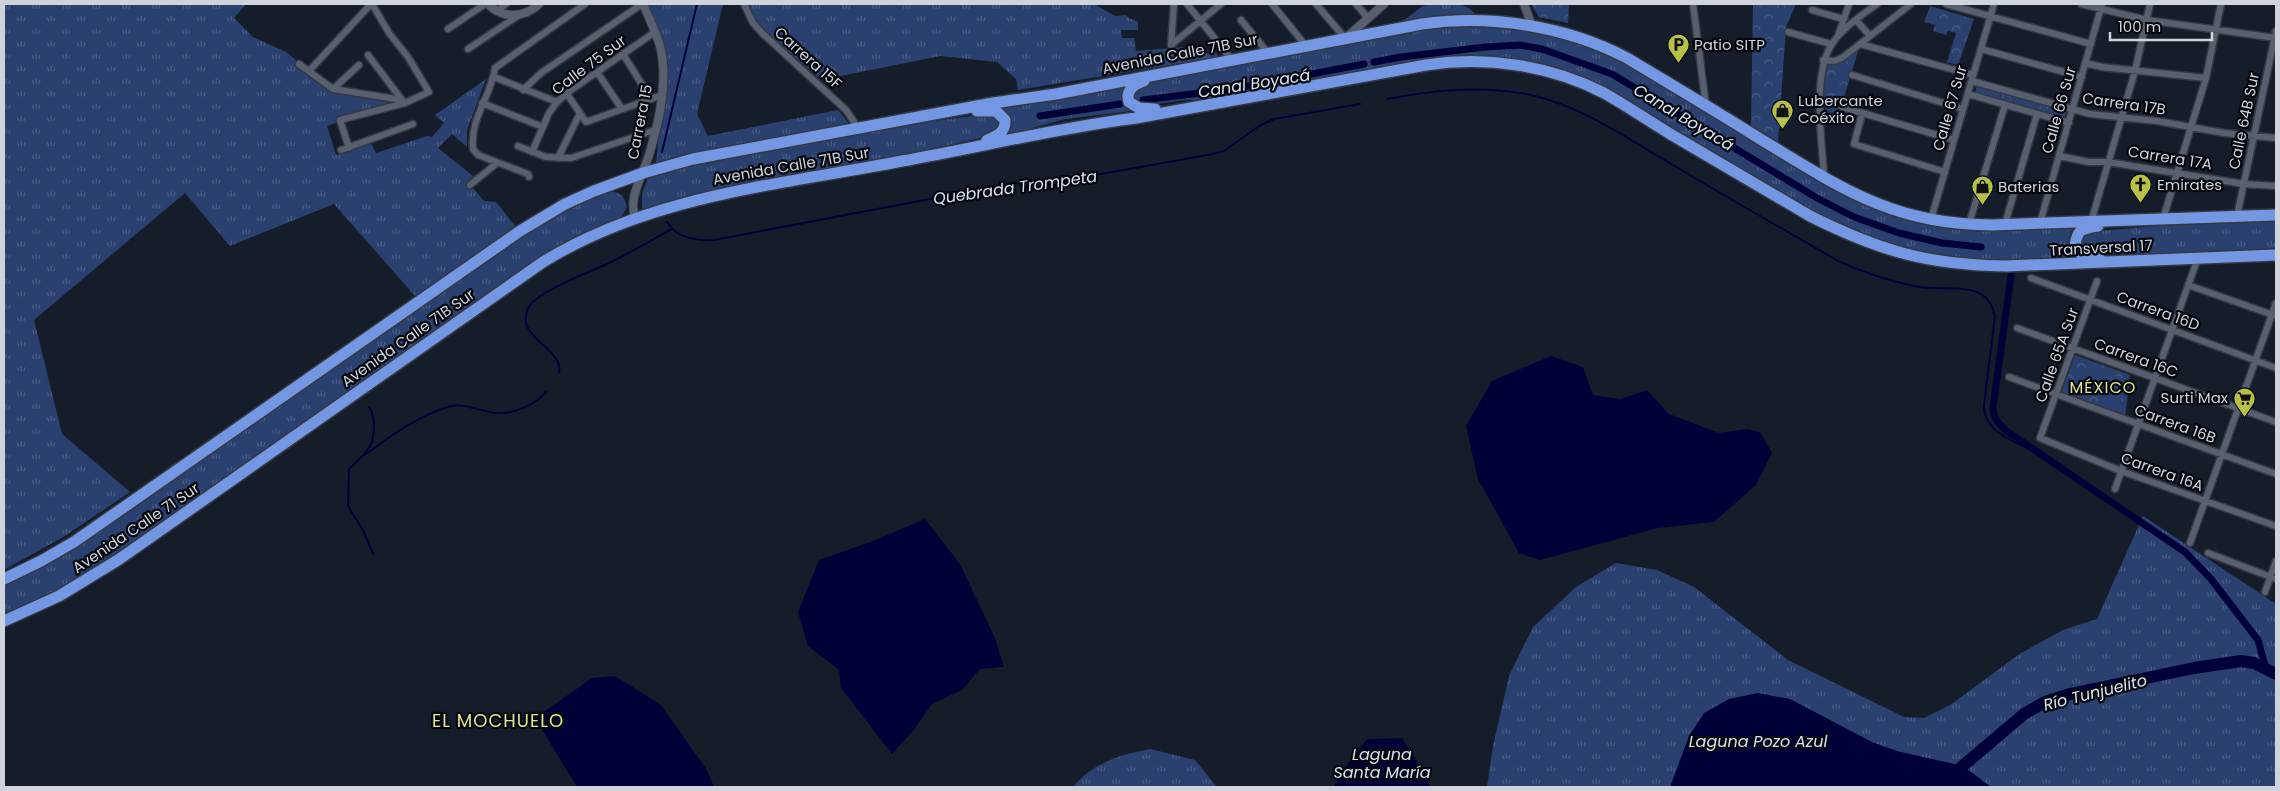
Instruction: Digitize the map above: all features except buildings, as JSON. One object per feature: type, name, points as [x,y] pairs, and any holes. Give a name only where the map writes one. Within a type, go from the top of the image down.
[{"type":"highway","name":"Avenida Calle 71B Sur","points":[[258,413],[528,226],[572,201],[643,173],[693,159],[1446,21],[1485,21],[1532,26],[1576,37],[1627,58],[1706,106]]},
{"type":"highway","name":"Transversal 17","points":[[1373,75],[1437,63],[1475,62],[1519,65],[1569,78],[1618,101],[1810,216],[1841,232],[1880,248],[1927,260],[1999,266],[2276,255]]},
{"type":"highway","points":[[1179,70],[1140,82],[1132,87],[1128,98],[1132,105],[1138,108],[1187,108]]},
{"type":"highway","name":"Avenida Calle 71B Sur","points":[[278,448],[543,262],[598,232],[635,217],[709,197],[1089,124],[1136,118],[1373,75]]},
{"type":"highway","name":"Transversal 17","points":[[1706,106],[1824,178],[1870,202],[1931,220],[1969,224],[2005,224],[2111,222],[2276,215]]},
{"type":"highway","points":[[944,113],[992,111],[1001,114],[1005,124],[1004,130],[996,136],[944,153]]},
{"type":"highway","points":[[2111,222],[2081,231],[2076,241],[2076,248],[2085,256],[2120,262]]},
{"type":"highway","name":"Avenida Calle 71 Sur","points":[[4,579],[74,542],[258,413]]},
{"type":"highway","name":"Avenida Calle 71 Sur","points":[[4,621],[60,596],[88,579],[278,448]]},
{"type":"street","points":[[309,71],[372,4],[429,92],[403,102],[340,120],[349,148]]},
{"type":"street","points":[[448,29],[487,4],[497,11],[508,14],[520,14]]},
{"type":"street","points":[[497,11],[506,4]]},
{"type":"street","points":[[468,49],[520,14],[539,4]]},
{"type":"street","points":[[529,177],[528,174],[478,155],[473,149],[472,135],[482,103],[494,77],[495,68],[584,4]]},
{"type":"street","points":[[523,90],[541,73],[642,4]]},
{"type":"street","name":"Carrera 15","points":[[635,217],[634,200],[656,130],[662,95],[662,57],[655,32],[642,4]]},
{"type":"street","name":"Carrera 15F","points":[[744,4],[753,22],[762,33],[846,110],[858,128]]},
{"type":"street","points":[[1174,4],[1171,45],[1220,4]]},
{"type":"street","points":[[1187,4],[1232,60]]},
{"type":"street","points":[[1272,4],[1306,46]]},
{"type":"street","points":[[1316,4],[1346,38],[1384,4]]},
{"type":"street","points":[[1356,4],[1368,18]]},
{"type":"street","points":[[1524,4],[1532,26]]},
{"type":"street","points":[[1693,4],[1706,106]]},
{"type":"street","points":[[1837,37],[1849,4]]},
{"type":"street","points":[[1824,178],[1820,88],[1824,60],[1837,37],[1878,4]]},
{"type":"street","points":[[1824,60],[1838,60],[1911,4]]},
{"type":"street","points":[[1951,4],[1990,17],[2091,44]]},
{"type":"street","name":"Calle 67 Sur","points":[[1931,220],[1994,4]]},
{"type":"street","points":[[2082,4],[2101,6],[2147,20],[2276,38]]},
{"type":"street","points":[[2091,222],[2135,71],[2150,4]]},
{"type":"street","points":[[2163,219],[2206,78],[2221,4]]},
{"type":"street","name":"Calle 66 Sur","points":[[2040,223],[2101,6]]},
{"type":"street","points":[[1812,10],[1843,19]]},
{"type":"street","points":[[1240,20],[1268,53]]},
{"type":"street","points":[[1856,20],[1870,36]]},
{"type":"street","name":"Calle 64B Sur","points":[[2237,216],[2276,31]]},
{"type":"street","name":"Calle 75 Sur","points":[[532,152],[543,127],[558,102],[566,94],[655,32]]},
{"type":"street","points":[[1788,32],[1832,44]]},
{"type":"street","name":"Carrera 17B","points":[[1860,44],[2072,110],[2090,114],[2122,116],[2276,138]]},
{"type":"street","points":[[1981,49],[2082,76]]},
{"type":"street","points":[[368,54],[403,102]]},
{"type":"street","points":[[623,54],[651,99]]},
{"type":"street","points":[[2086,63],[2135,71],[2206,78]]},
{"type":"street","points":[[300,64],[333,89],[403,102]]},
{"type":"street","points":[[333,89],[359,65]]},
{"type":"street","points":[[597,72],[622,109]]},
{"type":"street","points":[[1852,74],[1963,109]]},
{"type":"street","points":[[494,77],[523,90],[558,102]]},
{"type":"street","points":[[566,94],[586,122],[662,95]]},
{"type":"street","points":[[1968,94],[2069,123]]},
{"type":"street","points":[[482,103],[543,127]]},
{"type":"street","points":[[1969,224],[2005,105]]},
{"type":"street","points":[[1842,107],[1954,140]]},
{"type":"street","points":[[558,158],[580,113]]},
{"type":"street","points":[[1862,114],[1853,143],[1944,172]]},
{"type":"street","points":[[2005,224],[2037,114]]},
{"type":"street","points":[[341,150],[413,124]]},
{"type":"street","points":[[518,146],[532,152],[558,158],[577,157],[656,130]]},
{"type":"street","name":"Carrera 17A","points":[[2059,156],[2089,162],[2108,162],[2177,172],[2244,184],[2276,186]]},
{"type":"street","points":[[470,185],[497,163]]},
{"type":"street","points":[[2115,489],[2198,258]]},
{"type":"street","name":"Carrera 16D","points":[[2031,278],[2276,368]]},
{"type":"street","name":"Calle 65A Sur","points":[[2040,438],[2097,281]]},
{"type":"street","points":[[2188,285],[2274,315]]},
{"type":"street","points":[[2190,543],[2255,360],[2274,315],[2276,303]]},
{"type":"street","name":"Carrera 16C","points":[[2017,328],[2276,422]]},
{"type":"street","name":"Carrera 16B","points":[[2009,377],[2276,474]]},
{"type":"street","name":"Carrera 16A","points":[[2040,438],[2121,471],[2276,526]]},
{"type":"street","points":[[2208,553],[2273,578]]},
{"type":"street","points":[[2265,592],[2273,578],[2276,561]]},
{"type":"green space","points":[[4,4],[246,4],[234,18],[253,37],[286,52],[334,91],[396,99],[395,103],[327,126],[336,155],[371,143],[376,153],[427,136],[432,137],[444,123],[435,115],[486,79],[467,130],[467,147],[452,134],[438,148],[473,176],[468,182],[484,201],[496,202],[516,227],[415,296],[334,204],[230,246],[185,193],[34,320],[62,434],[130,492],[65,536],[4,570]]},
{"type":"green space","points":[[648,4],[723,4],[697,114],[708,136],[838,110],[849,124],[656,163],[659,133],[666,101],[666,57],[660,34]]},
{"type":"green space","points":[[745,4],[1094,4],[1115,16],[1126,15],[1138,22],[1138,30],[1121,30],[1122,38],[1134,38],[1136,51],[1184,47],[1192,57],[1216,51],[1218,57],[1018,90],[1016,79],[997,62],[940,56],[821,80],[761,28]]},
{"type":"green space","points":[[1431,4],[1461,5],[1476,15],[1437,17],[1400,23],[1423,6]]},
{"type":"green space","points":[[1531,4],[1569,4],[1568,23],[1539,17]]},
{"type":"green space","points":[[1753,4],[1796,4],[1786,27],[1778,142],[1751,126]]},
{"type":"green space","points":[[1930,6],[1974,19],[1958,65],[1947,62],[1956,33],[1948,31],[1946,35],[1933,31],[1935,25],[1924,22]]},
{"type":"green space","points":[[1478,26],[1512,29],[1545,35],[1611,55],[1832,189],[1898,216],[1926,224],[1956,228],[2073,228],[2069,237],[2069,245],[2072,253],[2078,260],[2016,262],[1946,259],[1878,242],[1824,218],[1597,86],[1473,58],[1211,100],[1184,100],[1143,106],[1133,101],[1133,89],[1187,74],[1421,30]]},
{"type":"green space","points":[[1859,48],[1841,107],[1826,117],[1823,89],[1827,64],[1843,61]]},
{"type":"green space","points":[[1126,85],[1125,99],[1131,111],[1065,119],[1007,135],[1010,117],[999,106]]},
{"type":"green space","points":[[1977,86],[2066,112],[2064,119],[1975,93]]},
{"type":"green space","points":[[987,114],[998,117],[1001,126],[989,136],[889,158],[701,193],[644,210],[642,208],[642,193],[649,176],[671,170],[902,125]]},
{"type":"green space","points":[[607,192],[618,193],[624,199],[627,207],[621,217],[578,237],[514,275],[382,370],[95,570],[38,603],[4,617],[4,584],[517,238],[576,205]]},
{"type":"green space","points":[[2276,220],[2276,250],[2140,257],[2089,252],[2082,244],[2085,233],[2098,231],[2204,222]]},
{"type":"green space","points":[[2075,355],[2130,375],[2125,417],[2061,394]]},
{"type":"green space","points":[[2086,366],[2101,371],[2091,397],[2076,391]]},
{"type":"green space","points":[[2114,375],[2127,380],[2118,406],[2105,401]]},
{"type":"green space","points":[[2143,516],[2276,604],[2276,787],[1487,787],[1493,746],[1509,676],[1533,627],[1576,587],[1616,563],[1657,570],[1694,587],[1788,660],[1904,717],[1924,718],[1950,705],[2021,653],[2063,630],[2097,619]]},
{"type":"green space","points":[[1150,749],[1195,760],[1217,787],[1073,787],[1090,771],[1108,761]]},
{"type":"water","points":[[1551,356],[1583,367],[1593,395],[1620,399],[1647,390],[1669,414],[1719,433],[1747,429],[1760,432],[1772,453],[1756,485],[1714,522],[1658,528],[1540,560],[1519,553],[1478,479],[1466,426],[1492,381]]},
{"type":"water","points":[[925,519],[960,564],[995,638],[1004,667],[980,669],[962,690],[932,704],[913,731],[892,754],[841,688],[839,670],[808,646],[798,612],[819,560],[873,541]]},
{"type":"water","points":[[615,676],[661,705],[707,770],[714,787],[577,787],[535,718],[592,678]]},
{"type":"water","name":"Laguna Pozo Azul","points":[[1758,693],[1790,699],[1872,742],[1897,751],[1963,766],[1991,787],[1670,787],[1689,736],[1704,713],[1729,699]]},
{"type":"water","name":"Laguna Santa María","points":[[1402,738],[1426,775],[1430,787],[1334,787],[1342,771],[1367,739]]},
{"type":"waterway","name":"Quebrada Trompeta","points":[[662,152],[697,4]]},
{"type":"waterway","name":"Canal Boyacá","points":[[1374,62],[1485,47],[1520,45],[1542,49],[1612,74],[1817,198],[1854,217],[1899,233],[1942,243],[1981,247]]},
{"type":"waterway","name":"Canal Boyacá","points":[[1143,100],[1233,89],[1364,64]]},
{"type":"waterway","points":[[1387,99],[1423,93],[1477,89],[1513,92],[1550,100],[1605,125],[1838,261],[1899,283],[1927,288],[1968,290],[1981,294],[1991,304],[1995,316],[1984,405],[1985,415],[1990,424],[2006,438],[2045,456]]},
{"type":"waterway","name":"Canal Boyacá","points":[[1040,116],[1120,104]]},
{"type":"waterway","name":"Quebrada Trompeta","points":[[667,222],[676,232],[682,235],[701,240],[714,240],[1021,182],[1067,180],[1224,151],[1259,126],[1274,119],[1360,104]]},
{"type":"waterway","points":[[559,372],[559,365],[552,353],[529,330],[526,323],[526,314],[530,305],[536,299],[556,287],[619,258],[672,229]]},
{"type":"waterway","points":[[2011,276],[1993,407],[1996,420],[2005,430],[2185,552],[2211,579],[2258,640],[2266,669]]},
{"type":"waterway","points":[[365,455],[426,415],[448,407],[461,406],[504,413],[530,405],[546,392]]},
{"type":"waterway","points":[[369,407],[374,421],[374,434],[370,446],[349,469],[348,506],[364,532],[373,554]]},
{"type":"waterway","name":"Río Tunjuelito","points":[[1938,787],[2024,714],[2045,702],[2070,694],[2194,668],[2241,661],[2254,663],[2276,674]]},
{"type":"place","name":"Patio SITP","points":[[1678,64]]},
{"type":"place","name":"Lubercante Coéxito","points":[[1782,129]]},
{"type":"place","name":"Emirates","points":[[2141,204]]},
{"type":"place","name":"Baterias","points":[[1982,206]]},
{"type":"place","name":"Surti Max","points":[[2244,417]]},
{"type":"district","name":"MÉXICO","points":[[2103,387]]},
{"type":"district","name":"EL MOCHUELO","points":[[498,721]]}]
